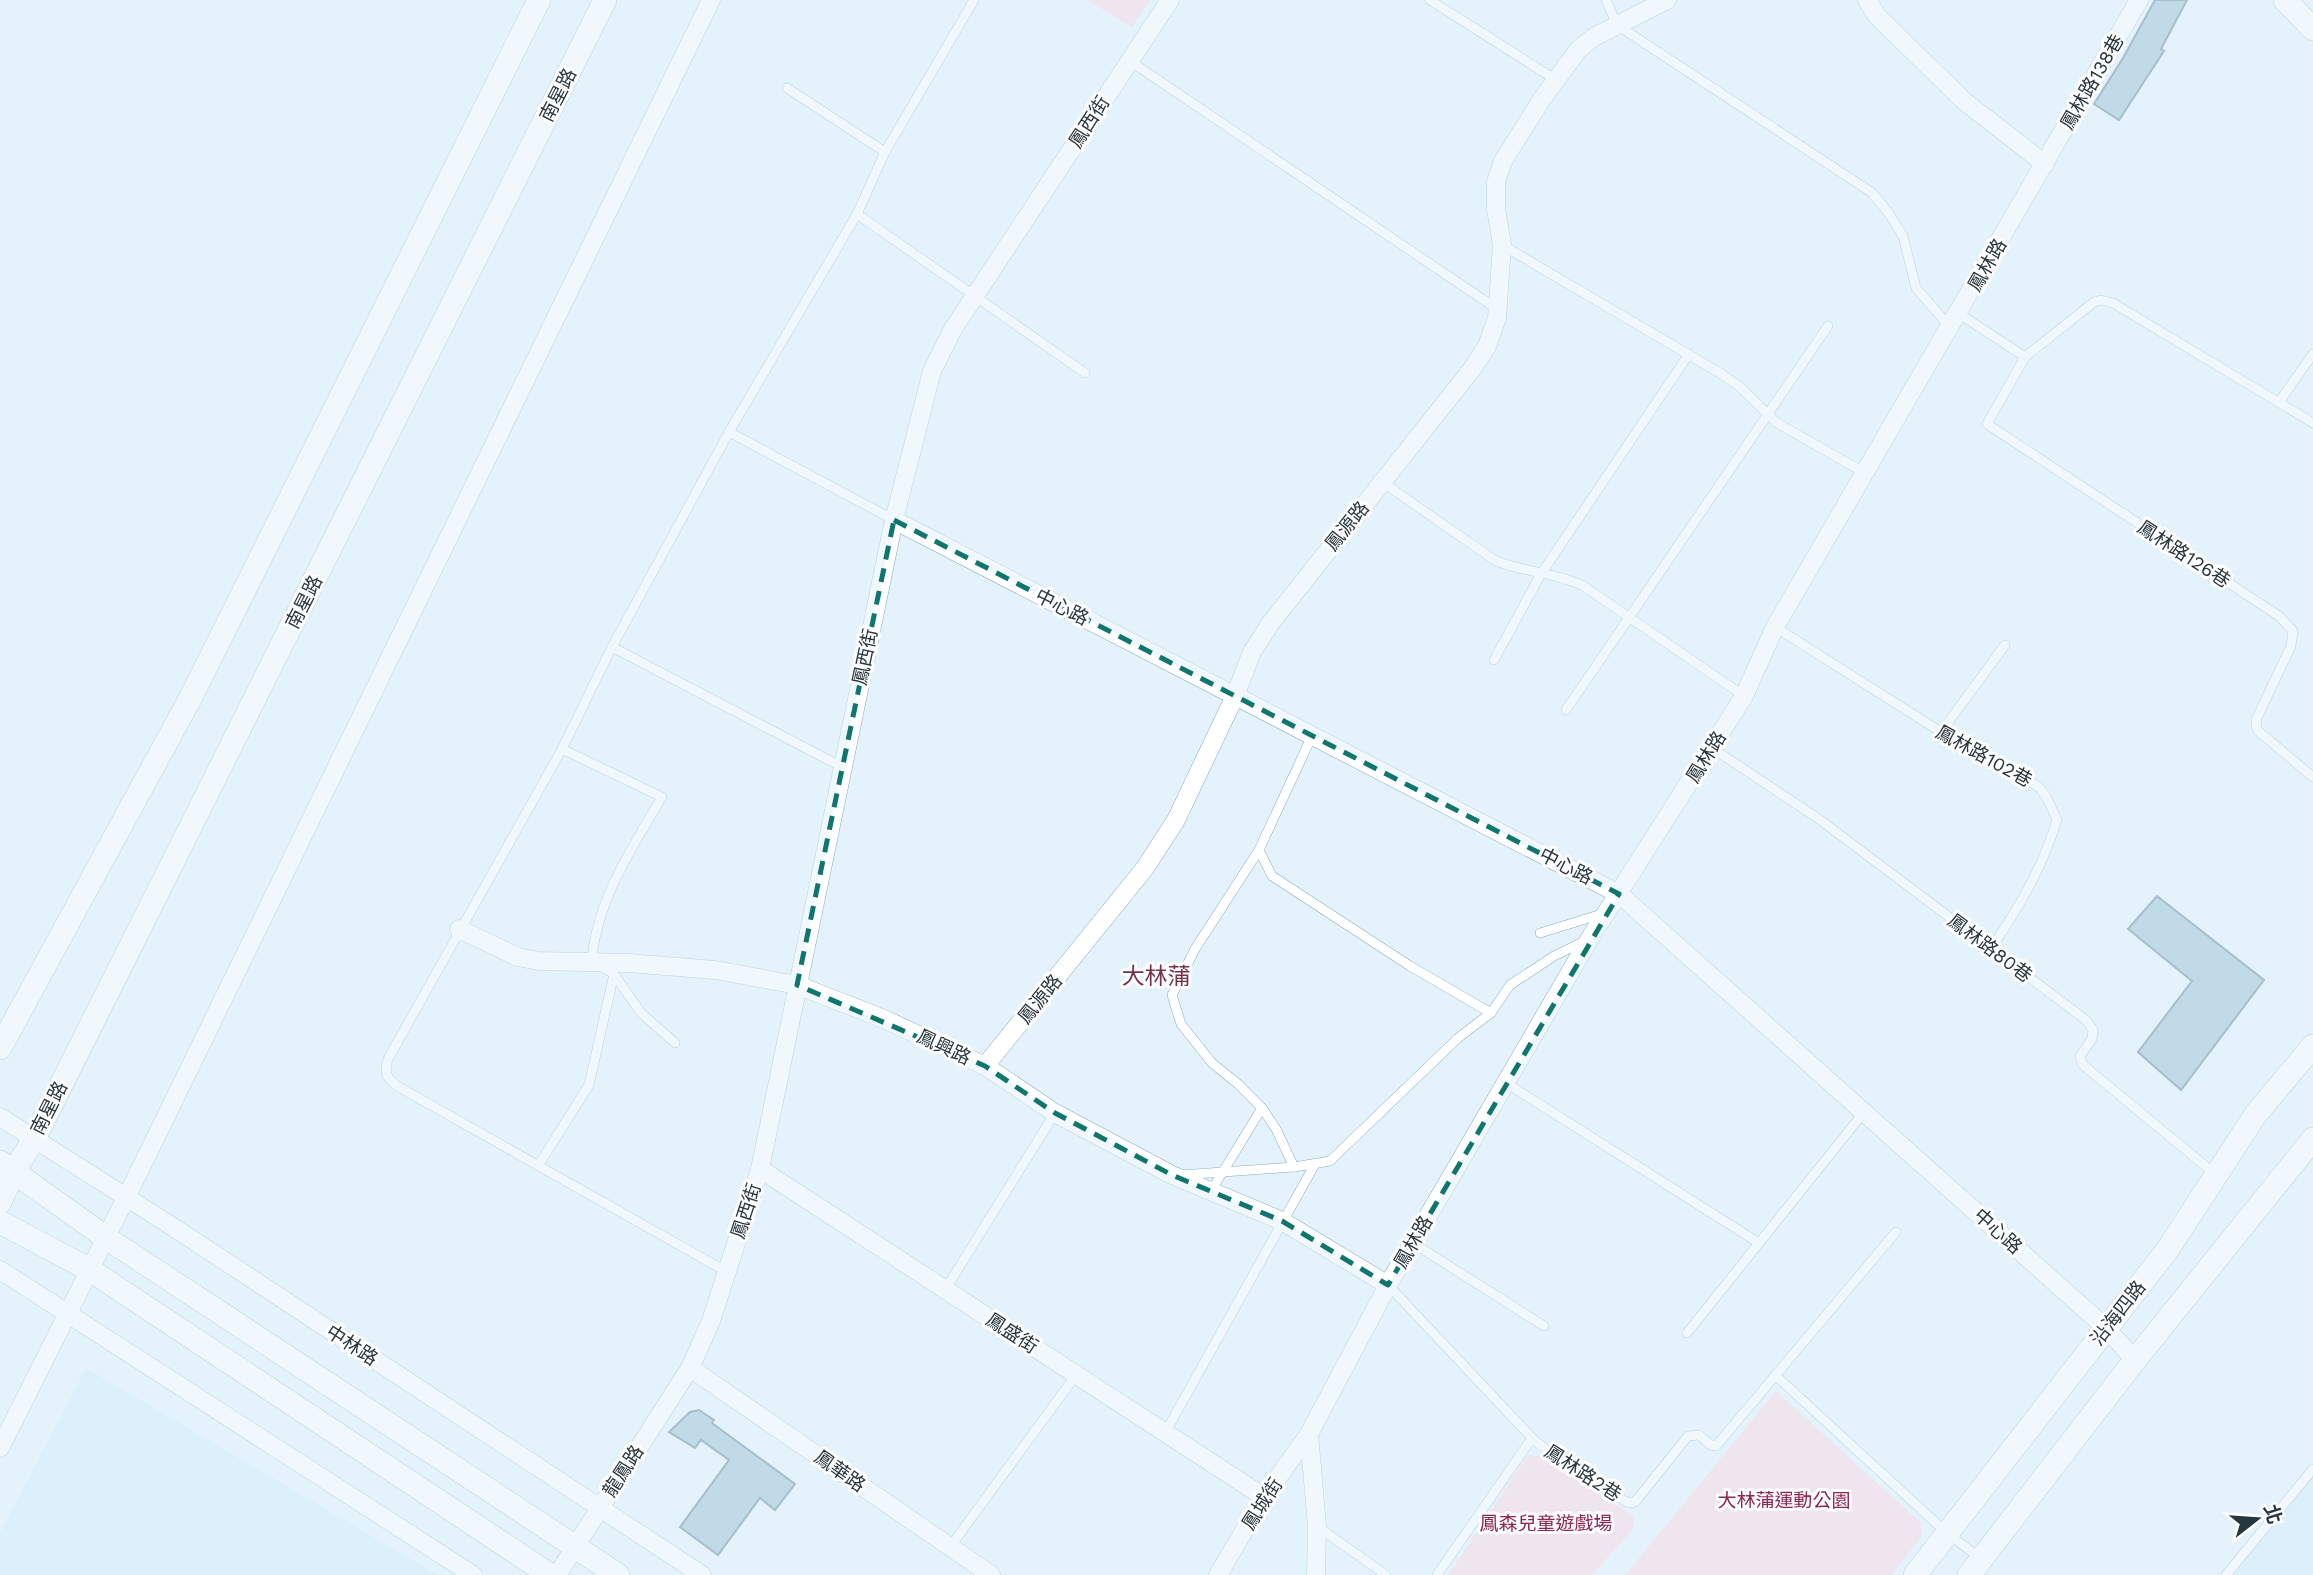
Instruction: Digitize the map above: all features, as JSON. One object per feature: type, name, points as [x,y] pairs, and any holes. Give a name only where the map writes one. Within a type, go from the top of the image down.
[{"type":"street","points":[[0,1048],[191,697],[539,0]]},
{"type":"street","name":"南星路","points":[[0,1202],[7,1167],[34,1139],[605,0]]},
{"type":"street","points":[[0,1448],[126,1197],[711,0]]},
{"type":"street","name":"鳳西街","points":[[690,1368],[711,1321],[760,1169],[894,520],[932,371],[953,330],[1170,0]]},
{"type":"street","name":"鳳源路","points":[[985,1066],[1145,868],[1176,820],[1235,696],[1252,652],[1270,624],[1488,346],[1497,318],[1502,245],[1496,209],[1496,182],[1503,161],[1578,50],[1594,37],[1667,0]]},
{"type":"street","points":[[1867,0],[1877,16],[1964,101],[2045,164]]},
{"type":"street","name":"鳳林路138巷","points":[[2045,164],[2140,0]]},
{"type":"street","points":[[2285,0],[2313,29]]},
{"type":"street","name":"鳳林路","points":[[1309,1434],[1388,1285],[1590,938],[1744,696],[1775,627],[2045,164]]},
{"type":"street","name":"中心路","points":[[894,520],[1619,894],[2106,1328],[2135,1360]]},
{"type":"street","name":"鳳興路","points":[[459,929],[518,957],[540,961],[592,961],[716,970],[797,985],[884,1019],[985,1066],[1055,1113],[1172,1175],[1282,1221],[1388,1285]]},
{"type":"street","name":"沿海四路","points":[[1915,1575],[2168,1249],[2256,1114],[2313,1046]]},
{"type":"street","name":"中林路","points":[[0,1117],[702,1575]]},
{"type":"street","points":[[1975,1567],[2135,1360],[2313,1139]]},
{"type":"street","points":[[7,1167],[105,1237],[573,1548],[618,1575]]},
{"type":"street","name":"鳳盛街","points":[[760,1169],[1264,1497]]},
{"type":"street","points":[[0,1222],[90,1270],[550,1575]]},
{"type":"street","points":[[0,1270],[473,1575]]},
{"type":"street","name":"龍鳳路","points":[[557,1575],[690,1368]]},
{"type":"street","name":"鳳華路","points":[[690,1368],[991,1575]]},
{"type":"street","points":[[1309,1434],[1317,1526],[1316,1575]]},
{"type":"street","name":"鳳城街","points":[[1218,1575],[1264,1497],[1309,1434]]},
{"type":"lane","points":[[726,1272],[387,1079],[385,1071],[388,1059],[459,929],[562,749],[612,647],[729,432],[857,214],[885,152],[974,0]]},
{"type":"lane","points":[[1430,0],[1556,80]]},
{"type":"lane","points":[[1606,0],[1617,25],[1871,192],[1903,236],[1916,288],[1954,320],[2025,357],[2094,302],[2101,300],[2113,303],[2313,423]]},
{"type":"lane","points":[[1130,61],[1497,309]]},
{"type":"lane","points":[[787,88],[885,152]]},
{"type":"lane","points":[[857,214],[1085,373]]},
{"type":"lane","points":[[1502,245],[1689,354],[1740,387],[1777,423],[1865,472]]},
{"type":"lane","points":[[1566,710],[1828,326]]},
{"type":"lane","points":[[1494,660],[1541,574],[1689,354]]},
{"type":"lane","points":[[2278,402],[2313,354]]},
{"type":"lane","name":"鳳林路126巷","points":[[2025,357],[1987,424],[2279,616],[2292,631],[2291,646],[2256,725],[2258,730],[2313,777]]},
{"type":"lane","points":[[729,432],[894,520]]},
{"type":"lane","points":[[1382,482],[1496,561],[1516,569],[1566,578],[1582,585],[1744,696]]},
{"type":"lane","name":"鳳林路102巷","points":[[1775,627],[1941,732],[2039,787],[2047,798],[2057,820],[2045,857],[2021,903],[1991,949]]},
{"type":"lane","points":[[1941,732],[2005,645]]},
{"type":"lane","points":[[612,647],[842,767]]},
{"type":"lane","points":[[1294,1167],[1276,1129],[1262,1108],[1212,1063],[1181,1024],[1172,995],[1195,949],[1259,850],[1312,736]]},
{"type":"lane","name":"鳳林路80巷","points":[[1712,748],[1819,819],[2086,1020],[2093,1030],[2092,1039],[2080,1056],[2083,1065],[2216,1175]]},
{"type":"lane","points":[[562,749],[662,797],[617,874],[593,941],[592,961],[614,974],[641,1013],[675,1043]]},
{"type":"lane","points":[[1259,850],[1272,876],[1410,966],[1491,1013]]},
{"type":"lane","points":[[1541,933],[1607,913]]},
{"type":"lane","points":[[1172,1175],[1294,1167],[1330,1161],[1458,1038],[1491,1013],[1510,985],[1554,956],[1590,938]]},
{"type":"lane","points":[[538,1166],[589,1085],[614,974]]},
{"type":"lane","points":[[1506,1083],[1759,1243]]},
{"type":"lane","points":[[1211,1191],[1262,1108]]},
{"type":"lane","points":[[1687,1333],[1864,1112]]},
{"type":"lane","points":[[945,1290],[1055,1113]]},
{"type":"lane","points":[[1165,1433],[1315,1164]]},
{"type":"lane","name":"鳳林路2巷","points":[[1388,1285],[1532,1438],[1628,1503],[1635,1502],[1688,1436],[1699,1436],[1710,1445],[1716,1446],[1896,1232]]},
{"type":"lane","points":[[1413,1243],[1545,1326]]},
{"type":"lane","points":[[950,1547],[1076,1375]]},
{"type":"lane","points":[[1775,1375],[1947,1533],[1975,1567]]},
{"type":"lane","points":[[1437,1575],[1532,1438]]},
{"type":"lane","points":[[2226,1575],[2313,1469]]},
{"type":"lane","points":[[1317,1526],[1386,1575]]},
{"type":"highlighted area","points":[[894,520],[1619,894],[1388,1285],[1282,1221],[1172,1175],[1055,1113],[985,1066],[797,985]]},
{"type":"shaded area","points":[[86,1368],[438,1575],[0,1575],[0,1533]]},
{"type":"shaded area","points":[[2313,1471],[2313,1575],[2229,1575]]},
{"type":"green space","points":[[1087,0],[1150,0],[1132,27]]},
{"type":"green space","name":"大林蒲運動公園","points":[[1776,1391],[1920,1522],[1922,1536],[1892,1575],[1625,1575]]},
{"type":"green space","name":"鳳森兒童遊戲場","points":[[1528,1455],[1539,1456],[1634,1516],[1634,1528],[1592,1575],[1448,1575]]},
{"type":"building","points":[[2155,0],[2187,0],[2161,49],[2164,51],[2119,120],[2094,104]]},
{"type":"building","points":[[2157,896],[2264,980],[2181,1090],[2138,1052],[2192,981],[2128,929]]},
{"type":"building","points":[[699,1410],[714,1420],[712,1423],[795,1484],[775,1510],[760,1498],[718,1555],[680,1527],[729,1460],[701,1440],[695,1448],[669,1432],[690,1412]]},
{"type":"district","name":"大林蒲","points":[[1156,976]]}]
